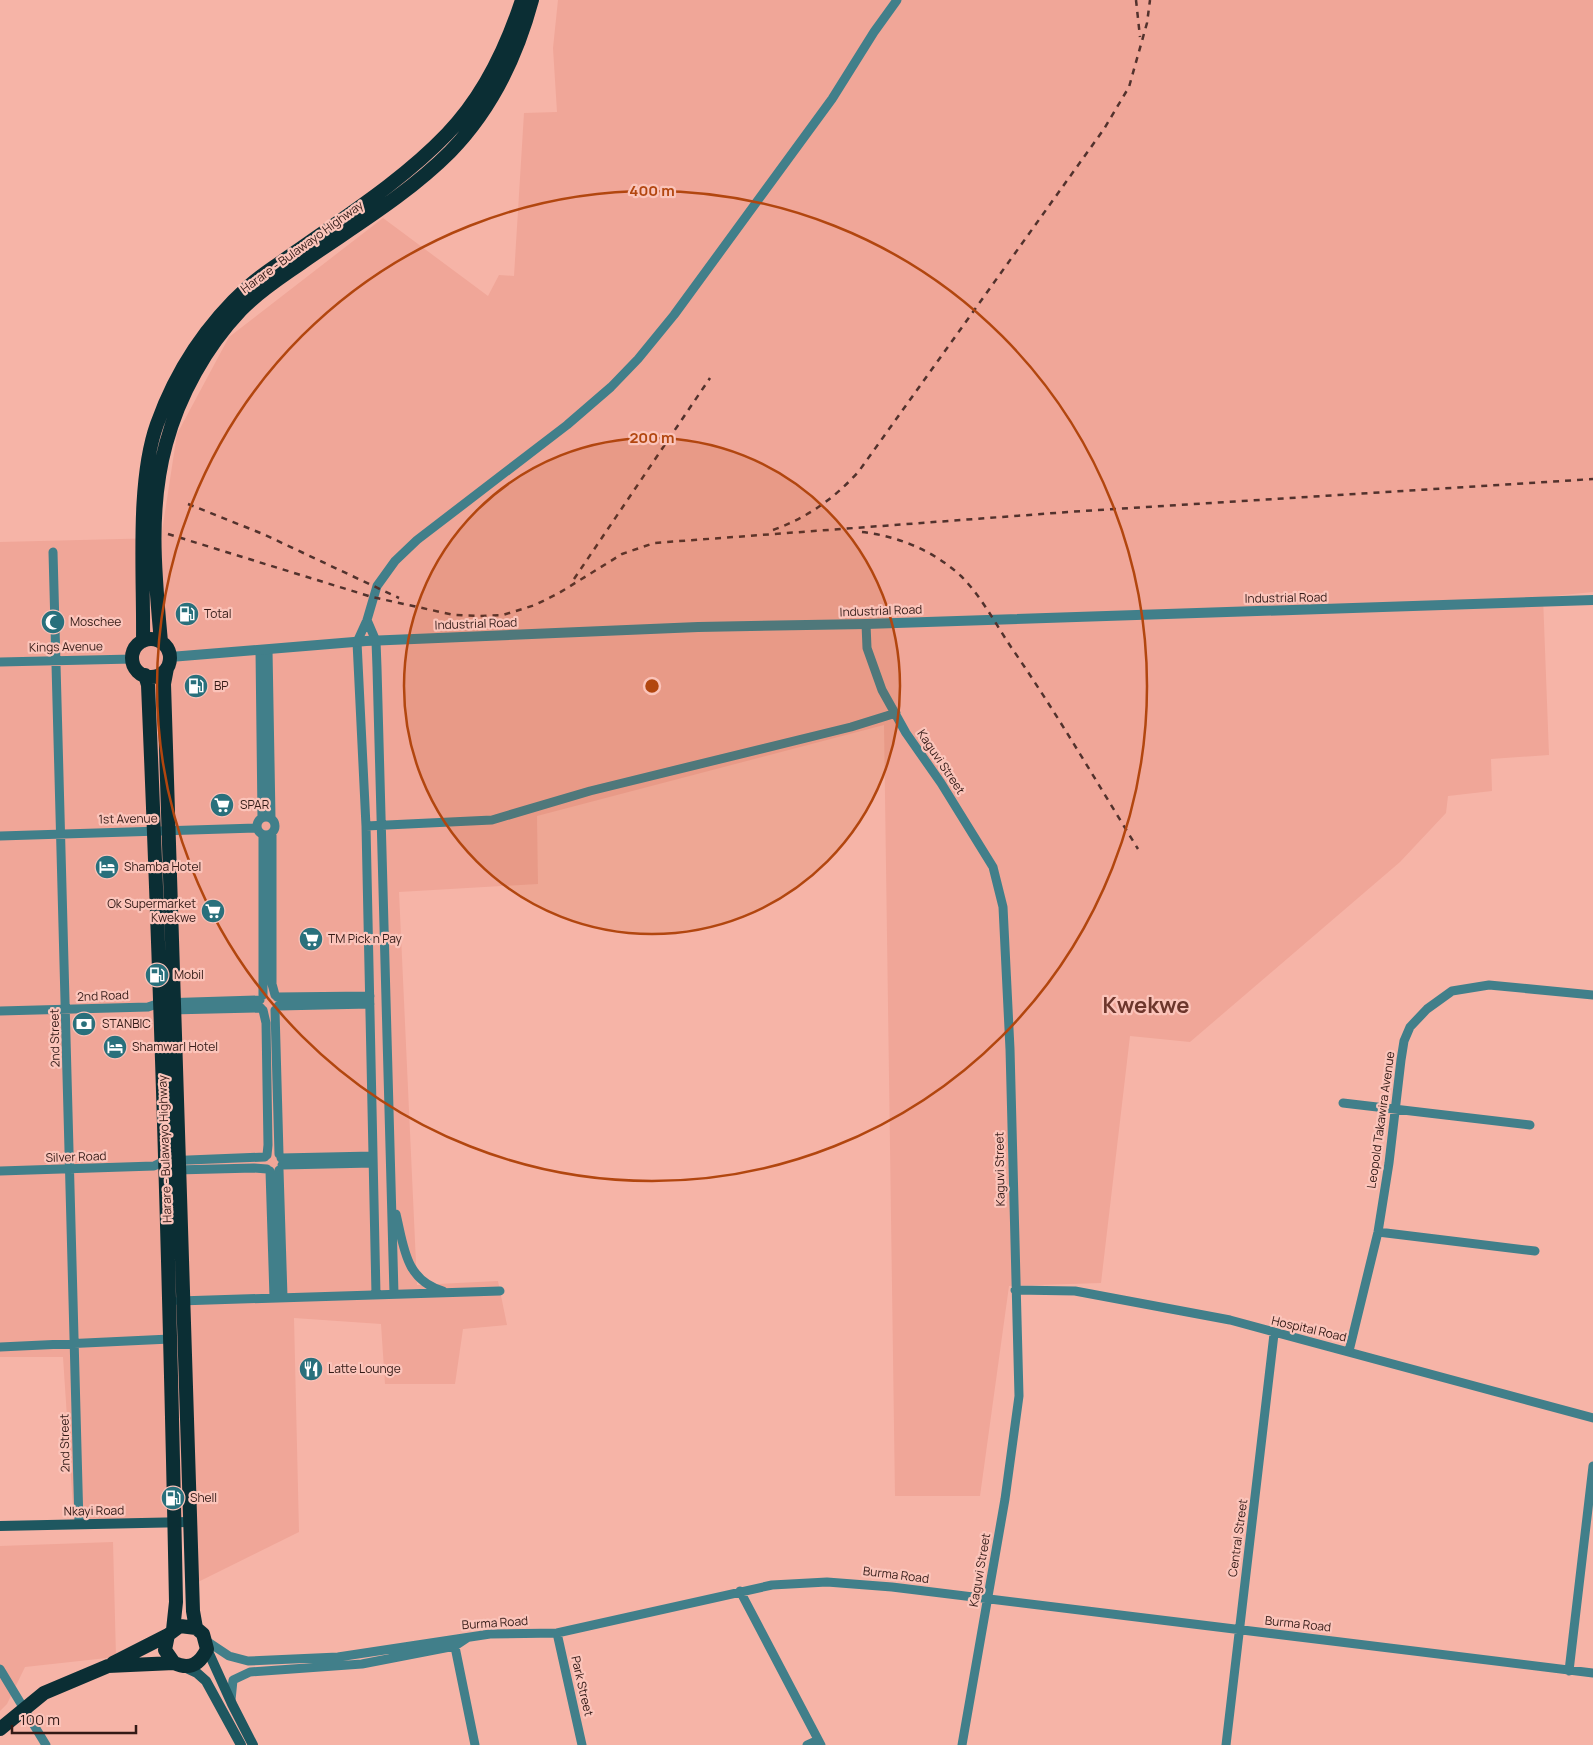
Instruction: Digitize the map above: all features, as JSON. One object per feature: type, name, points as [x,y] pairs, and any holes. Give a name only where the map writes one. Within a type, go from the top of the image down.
[{"type":"highway","name":"Harare - Bulawayo Highway","points":[[206,1644],[196,1628],[193,1611],[164,684],[169,651],[161,642],[150,590],[145,492],[149,458],[157,424],[179,375],[200,341],[226,308],[250,284],[400,175],[448,133],[467,112],[496,66],[522,0]]},
{"type":"highway","name":"Harare - Bulawayo Highway","points":[[143,641],[150,590],[160,472],[166,442],[194,372],[217,338],[242,310],[272,284],[395,198],[450,151],[488,104],[502,81],[525,25],[532,0]]},
{"type":"highway","points":[[132,659],[134,650],[143,641],[149,639],[161,642]]},
{"type":"highway","name":"Harare - Bulawayo Highway","points":[[132,659],[135,668],[145,676],[148,685],[154,831],[156,1007],[161,1166],[166,1222],[169,1301],[176,1602],[165,1650],[178,1665]]},
{"type":"highway","points":[[145,676],[157,676],[168,662]]},
{"type":"highway","points":[[150,734],[166,733]]},
{"type":"highway","points":[[166,1222],[182,1221]]},
{"type":"highway","points":[[172,1446],[188,1446]]},
{"type":"highway","points":[[173,1493],[189,1492]]},
{"type":"highway","points":[[0,1728],[22,1708],[44,1693],[108,1666],[170,1632],[188,1625],[196,1628]]},
{"type":"highway","points":[[108,1666],[197,1663],[206,1644]]},
{"type":"main road","name":"Nkayi Road","points":[[0,1526],[189,1522]]},
{"type":"main road","points":[[206,1644],[232,1704],[253,1745]]},
{"type":"main road","points":[[178,1665],[197,1673],[206,1681],[241,1745]]},
{"type":"street","points":[[376,1295],[366,826],[357,642],[367,620],[377,586],[395,561],[417,540],[567,425],[611,387],[638,359],[674,315],[832,99],[874,32],[897,0]]},
{"type":"street","name":"2nd Street","points":[[53,552],[67,1010],[79,1524]]},
{"type":"street","name":"Industrial Road","points":[[168,662],[264,650],[376,641],[698,627],[866,624],[1593,600]]},
{"type":"street","points":[[367,620],[376,641],[383,826],[394,1294]]},
{"type":"street","name":"Kaguvi Street","points":[[866,624],[867,648],[873,668],[906,734],[941,783],[993,867],[1000,889],[1004,916],[1010,1049],[1019,1396],[988,1600],[962,1745]]},
{"type":"street","points":[[264,650],[267,817],[276,825],[264,832]]},
{"type":"street","name":"Kings Avenue","points":[[0,662],[132,659]]},
{"type":"street","points":[[366,826],[492,820],[590,791],[852,727],[896,713]]},
{"type":"street","points":[[267,817],[258,822],[264,832],[272,984],[276,1002],[278,1297]]},
{"type":"street","name":"1st Avenue","points":[[0,836],[154,831],[264,832]]},
{"type":"street","points":[[264,832],[261,1003],[266,1032],[266,1156],[264,1164],[276,1165]]},
{"type":"street","points":[[368,931],[385,930]]},
{"type":"street","name":"Leopold Takawira Avenue","points":[[1349,1351],[1378,1232],[1404,1041],[1410,1027],[1427,1009],[1452,991],[1489,985],[1593,995]]},
{"type":"street","points":[[261,1003],[269,993],[276,1002]]},
{"type":"street","points":[[276,1002],[370,1000]]},
{"type":"street","points":[[261,1003],[269,1012],[276,1002]]},
{"type":"street","name":"2nd Road","points":[[0,1012],[261,1003]]},
{"type":"street","points":[[1343,1102],[1395,1110],[1530,1125]]},
{"type":"street","points":[[180,1165],[266,1156],[273,1153],[276,1165]]},
{"type":"street","points":[[180,1165],[254,1168],[373,1159]]},
{"type":"street","name":"Silver Road","points":[[0,1171],[180,1165]]},
{"type":"street","points":[[392,1194],[403,1244],[415,1275],[435,1288],[450,1293]]},
{"type":"street","points":[[1378,1232],[1535,1251]]},
{"type":"street","name":"Hospital Road","points":[[1015,1290],[1084,1292],[1230,1320],[1274,1334],[1349,1351],[1593,1418]]},
{"type":"street","points":[[169,1301],[500,1291]]},
{"type":"street","name":"Central Street","points":[[1226,1745],[1274,1334]]},
{"type":"street","points":[[0,1347],[170,1340]]},
{"type":"street","points":[[1569,1671],[1593,1466]]},
{"type":"street","name":"Burma Road","points":[[206,1644],[229,1656],[258,1661],[367,1654],[454,1642],[490,1634],[557,1633],[740,1591],[772,1585],[827,1582],[892,1587],[1593,1673]]},
{"type":"street","points":[[740,1591],[819,1742],[807,1745]]},
{"type":"street","name":"Park Street","points":[[557,1633],[582,1745]]},
{"type":"street","points":[[232,1704],[230,1691],[233,1680],[250,1672],[349,1666],[454,1642],[476,1745]]},
{"type":"street","points":[[0,1669],[46,1745]]},
{"type":"shaded area","name":"Kwekwe","points":[[558,0],[1593,0],[1593,592],[1543,597],[1549,755],[1491,759],[1492,791],[1448,796],[1446,813],[1400,862],[1190,1042],[1130,1036],[1101,1283],[1009,1286],[980,1496],[895,1496],[884,725],[537,816],[538,884],[399,892],[417,1285],[498,1281],[507,1325],[463,1329],[455,1384],[385,1384],[381,1324],[294,1318],[299,1532],[196,1583],[195,1517],[74,1523],[63,1357],[0,1357],[0,542],[161,538],[177,434],[229,337],[383,218],[488,296],[499,275],[514,276],[524,113],[557,112],[553,48]]},
{"type":"shaded area","points":[[113,1542],[116,1657],[25,1667],[7,1704],[0,1711],[0,1546]]},
{"type":"railway","points":[[1136,0],[1140,37]]},
{"type":"railway","points":[[773,530],[797,520],[820,506],[859,471],[1104,129],[1129,87],[1147,23],[1150,0]]},
{"type":"railway","points":[[574,579],[710,378]]},
{"type":"railway","points":[[168,534],[372,597],[454,615],[479,616],[503,615],[535,605],[559,593],[622,554],[654,543],[1068,512],[1593,479]]},
{"type":"railway","points":[[188,504],[263,534],[399,598]]},
{"type":"railway","points":[[862,532],[889,537],[927,552],[961,576],[975,592],[1044,696],[1138,849]]},
{"type":"place","name":"Total","points":[[187,614]]},
{"type":"place","name":"Moschee","points":[[53,622]]},
{"type":"place","name":"BP","points":[[196,686]]},
{"type":"place","name":"SPAR","points":[[222,805]]},
{"type":"place","name":"Shamba Hotel","points":[[107,867]]},
{"type":"place","name":"Ok Supermarket Kwekwe","points":[[213,911]]},
{"type":"place","name":"TM Pick n Pay","points":[[311,939]]},
{"type":"place","name":"Mobil","points":[[157,975]]},
{"type":"place","name":"STANBIC","points":[[84,1024]]},
{"type":"place","name":"Shamwarl Hotel","points":[[115,1047]]},
{"type":"place","name":"Latte Lounge","points":[[311,1369]]},
{"type":"place","name":"Shell","points":[[173,1498]]},
{"type":"district","name":"Kwekwe","points":[[1146,1005]]}]
